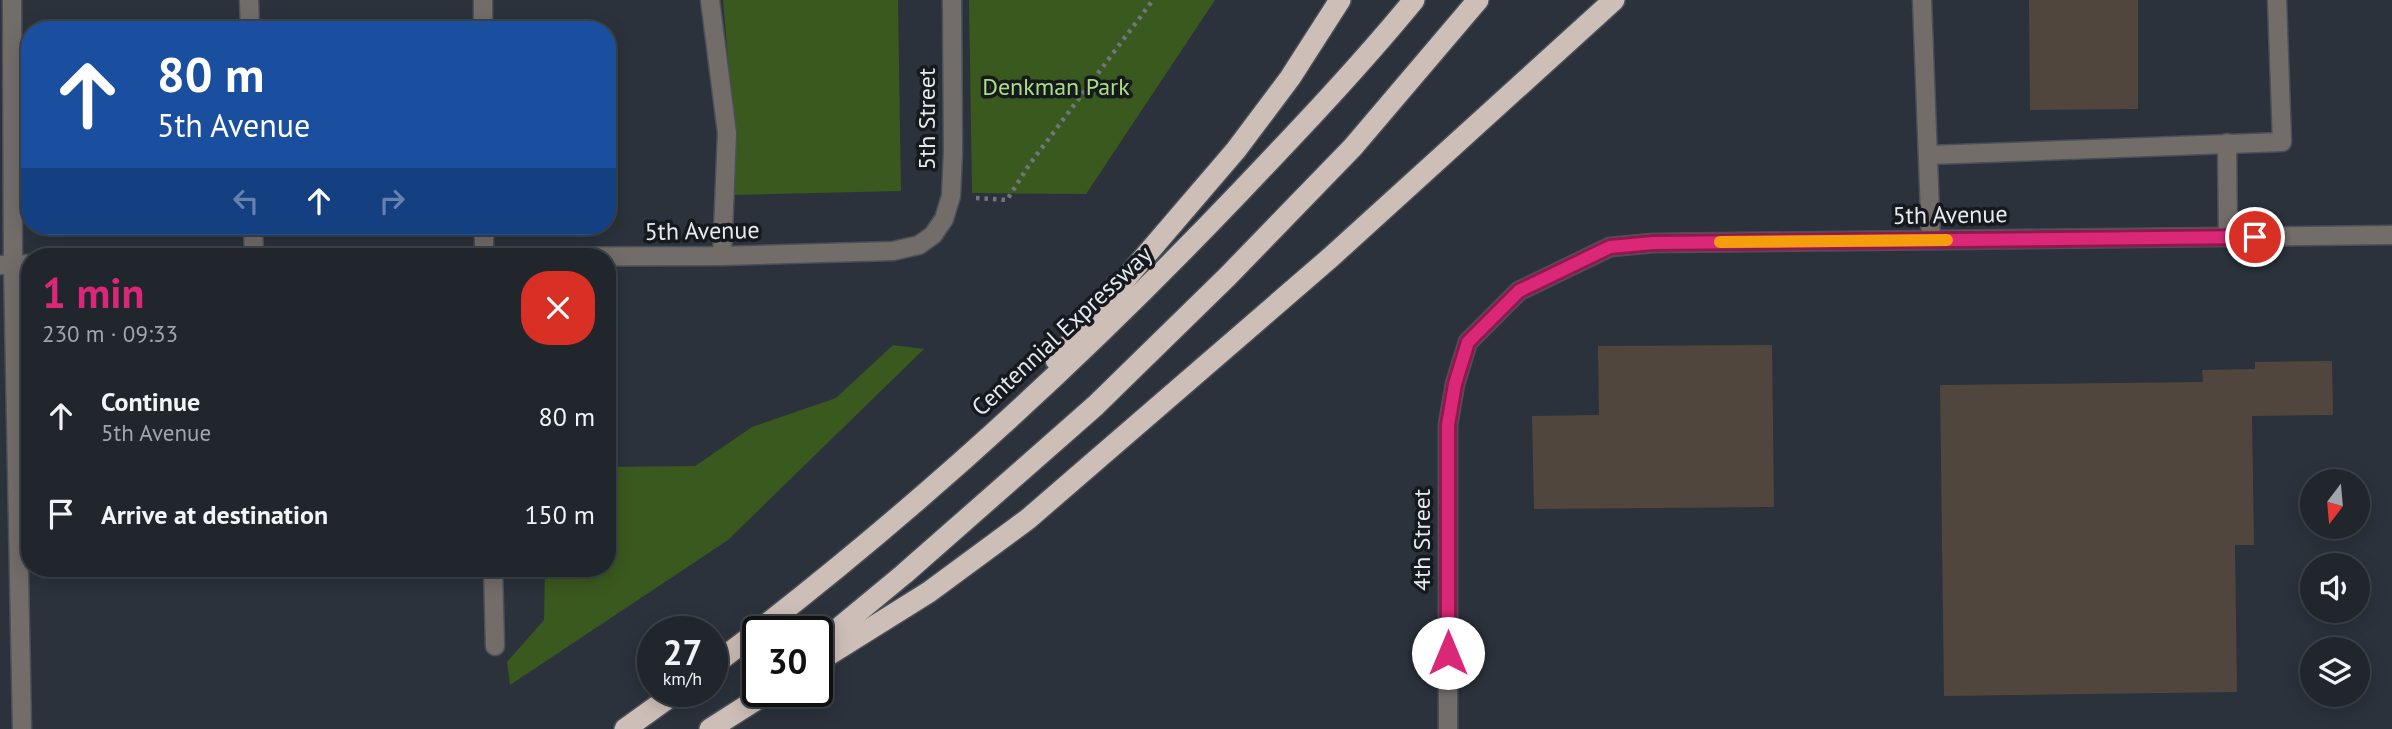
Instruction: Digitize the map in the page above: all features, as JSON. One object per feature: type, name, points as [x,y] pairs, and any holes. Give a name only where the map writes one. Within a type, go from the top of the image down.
[{"type":"highway","points":[[1001,425],[1236,150],[1290,78],[1340,0]]},
{"type":"highway","name":"Centennial Expressway","points":[[728,654],[765,626],[1001,425],[1094,340],[1184,251],[1309,119],[1414,0]]},
{"type":"highway","points":[[833,633],[904,574],[1094,406],[1228,276],[1353,147],[1478,0]]},
{"type":"highway","points":[[833,652],[929,592],[1028,519],[1331,257],[1614,0]]},
{"type":"highway","points":[[710,729],[742,704]]},
{"type":"highway","points":[[625,729],[656,707]]},
{"type":"highway","points":[[710,729],[745,707]]},
{"type":"street","points":[[12,0],[22,729]]},
{"type":"street","points":[[249,0],[250,21]]},
{"type":"street","points":[[483,0],[483,21]]},
{"type":"street","points":[[710,0],[727,133],[722,256]]},
{"type":"street","name":"5th Street","points":[[933,235],[944,219],[951,196],[952,0]]},
{"type":"street","points":[[1922,0],[1931,240]]},
{"type":"street","points":[[1929,155],[2283,142],[2277,0]]},
{"type":"street","points":[[2227,144],[2228,237]]},
{"type":"street","name":"5th Avenue","points":[[616,256],[893,251],[919,245],[933,235]]},
{"type":"street","name":"5th Avenue","points":[[1519,291],[1610,247],[1653,243],[2392,235]]},
{"type":"street","name":"4th Street","points":[[1448,729],[1448,425],[1455,384],[1468,342],[1519,291]]},
{"type":"street","points":[[493,577],[495,646]]},
{"type":"path","points":[[951,196],[1007,200],[1029,165],[1153,0]]},
{"type":"green space","points":[[723,0],[898,0],[901,191],[734,195],[734,129]]},
{"type":"green space","name":"Denkman Park","points":[[969,0],[1215,0],[1086,194],[972,193]]},
{"type":"green space","points":[[893,345],[924,349],[728,540],[510,685],[507,662],[544,620],[545,577],[616,577],[616,467],[695,466],[752,427],[836,398]]},
{"type":"building","points":[[2029,0],[2138,0],[2138,109],[2030,110]]},
{"type":"building","points":[[1772,345],[1774,507],[1534,509],[1532,416],[1599,415],[1598,346]]},
{"type":"building","points":[[2332,361],[2333,415],[2252,416],[2254,545],[2235,545],[2237,692],[1944,696],[1940,385],[2203,382],[2202,370],[2255,369],[2255,362]]},
{"type":"slow traffic","points":[[1720,242],[1947,240]]},
{"type":"route","points":[[1448,653],[1446,501],[1448,425],[1455,384],[1468,342],[1519,291],[1610,247],[1653,243],[2255,237]]}]
